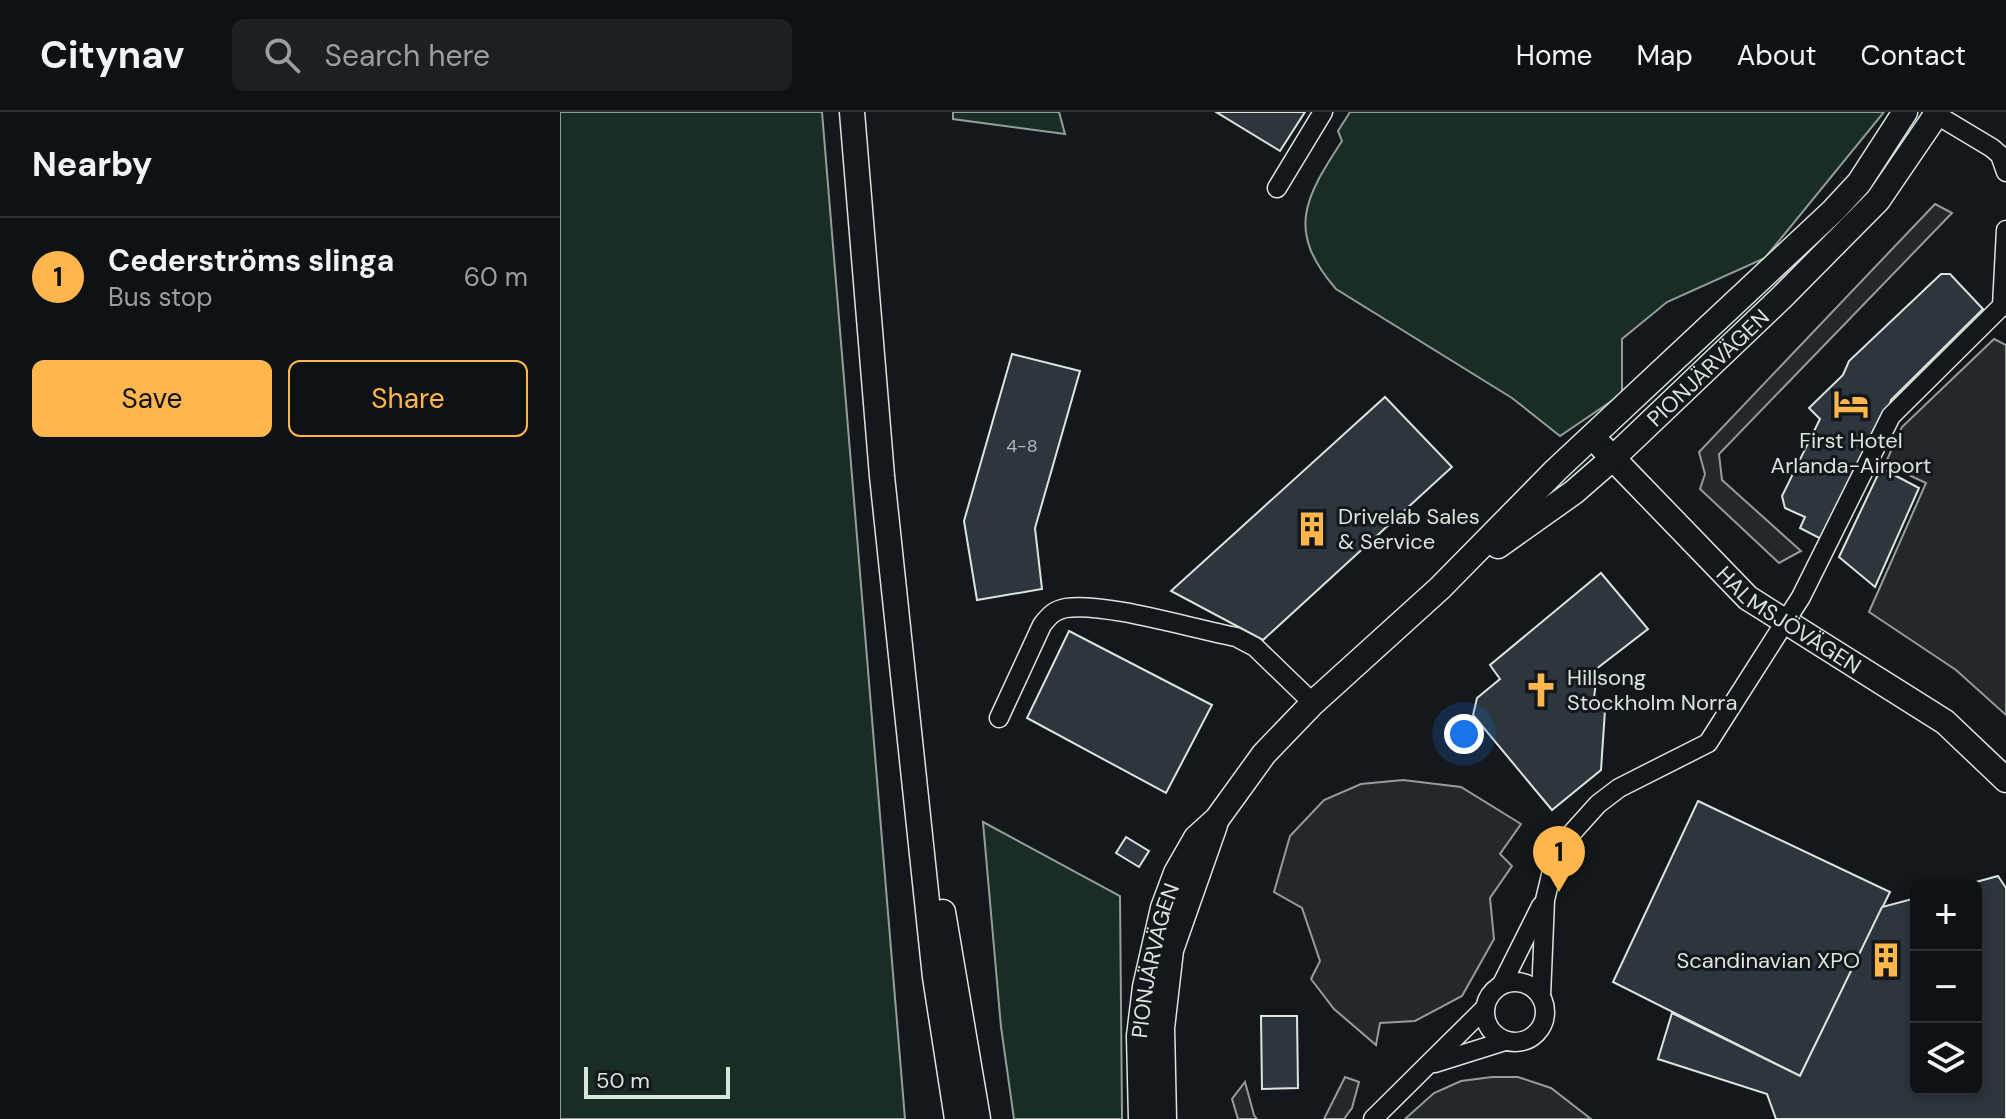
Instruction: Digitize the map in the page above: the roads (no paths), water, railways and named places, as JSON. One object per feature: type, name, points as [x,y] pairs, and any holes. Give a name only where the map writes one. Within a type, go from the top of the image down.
[{"type":"main road","points":[[852,112],[882,476],[913,740],[935,977],[957,1119]]},
{"type":"main road","name":"PIONJÄRVÄGEN","points":[[1141,1119],[1139,1036],[1153,946],[1176,873],[1196,838],[1217,819],[1264,754],[1313,703],[1440,588],[1592,436],[1833,211],[1859,183],[1905,112]]},
{"type":"main road","name":"PIONJÄRVÄGEN","points":[[1440,588],[1574,492],[1613,458],[1861,219],[1893,181],[1936,113]]},
{"type":"main road","name":"HALMSJÖVÄGEN","points":[[1592,436],[1748,598],[1945,722],[2006,780]]},
{"type":"main road","points":[[913,740],[978,1119]]},
{"type":"main road","name":"PIONJÄRVÄGEN","points":[[1164,1119],[1162,1028],[1171,950],[1195,878],[1211,844],[1217,819]]},
{"type":"street","points":[[1277,188],[1323,112]]},
{"type":"street","points":[[1936,113],[2004,159]]},
{"type":"street","points":[[1373,1119],[1485,1008],[1493,991],[1502,984],[1545,900],[1561,851],[1584,817],[1619,788],[1708,743],[1785,624],[1821,559],[1891,416],[2002,306],[2006,230]]},
{"type":"street","points":[[999,718],[1042,625],[1051,613],[1064,608],[1095,607],[1236,637],[1255,647],[1313,703]]},
{"type":"street","points":[[1432,1063],[1505,1041],[1529,1040],[1539,1031],[1545,1020],[1541,996],[1545,900]]},
{"type":"street","points":[[1502,984],[1524,982],[1541,996]]},
{"type":"street","points":[[1485,1008],[1488,1026],[1505,1041]]},
{"type":"place","name":"First Hotel Arlanda-Airport","points":[[1851,404]]},
{"type":"place","name":"Drivelab Sales & Service","points":[[1312,529]]},
{"type":"place","name":"Hillsong Stockholm Norra","points":[[1541,690]]},
{"type":"place","name":"Cederströms slinga","points":[[1559,892]]},
{"type":"place","name":"Scandinavian XPO","points":[[1886,960]]}]
